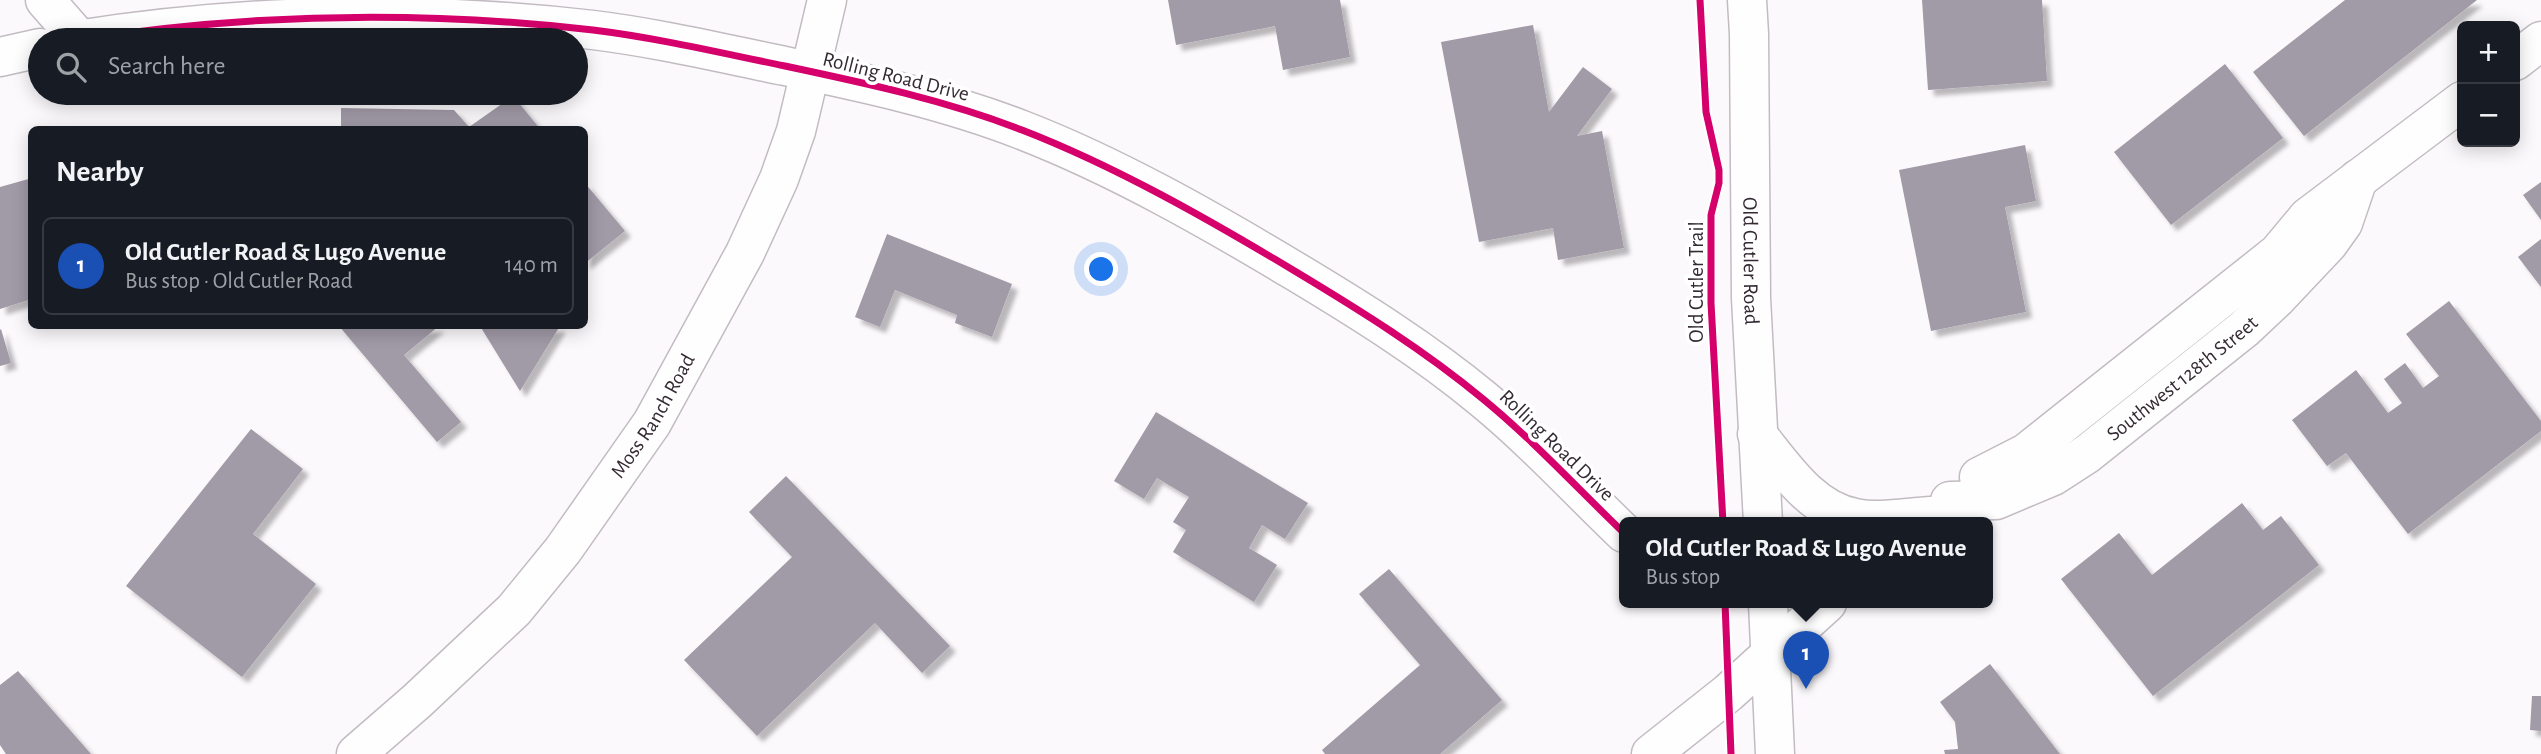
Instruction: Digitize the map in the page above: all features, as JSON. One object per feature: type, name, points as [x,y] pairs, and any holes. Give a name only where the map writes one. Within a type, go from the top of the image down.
[{"type":"street","points":[[45,0],[69,28]]},
{"type":"street","name":"Moss Ranch Road","points":[[356,754],[514,610],[563,550],[652,423],[739,264],[779,179],[796,131],[828,0]]},
{"type":"street","name":"Old Cutler Road","points":[[1747,0],[1751,298],[1763,517]]},
{"type":"street","name":"Rolling Road Drive","points":[[164,28],[303,16],[400,15],[471,18],[560,28]]},
{"type":"street","name":"Rolling Road Drive","points":[[588,31],[632,36],[883,87],[1025,131],[1125,177],[1222,228],[1348,303],[1427,356],[1521,432],[1619,528]]},
{"type":"street","points":[[2520,57],[2541,41]]},
{"type":"street","points":[[0,57],[28,51]]},
{"type":"street","points":[[1935,513],[1979,477],[2012,434],[2257,238],[2308,217],[2457,105]]},
{"type":"street","name":"Southwest 128th Street","points":[[1897,517],[1935,513],[1996,500],[2053,476],[2097,446],[2244,329],[2294,280],[2328,244],[2343,223],[2358,179]]},
{"type":"street","name":"Southwest 128th Street","points":[[1757,435],[1797,483],[1820,503],[1835,512],[1856,517]]},
{"type":"street","points":[[1768,608],[1775,754]]},
{"type":"street","points":[[1651,754],[1728,693],[1822,608]]},
{"type":"building","points":[[1168,0],[1340,0],[1350,57],[1283,70],[1275,26],[1176,45]]},
{"type":"building","points":[[1922,0],[2042,0],[2047,81],[1928,90]]},
{"type":"building","points":[[2345,0],[2477,0],[2304,136],[2253,72]]},
{"type":"building","points":[[1533,25],[1549,112],[1583,67],[1612,89],[1577,136],[1602,131],[1624,248],[1558,260],[1553,228],[1479,242],[1441,42]]},
{"type":"building","points":[[2225,64],[2283,138],[2171,225],[2114,152]]},
{"type":"building","points":[[500,105],[520,105],[538,126],[470,126]]},
{"type":"building","points":[[341,108],[454,110],[468,126],[341,126]]},
{"type":"building","points":[[2025,145],[2036,201],[2005,207],[2026,312],[1931,331],[1899,170]]},
{"type":"building","points":[[28,179],[28,300],[0,309],[0,187]]},
{"type":"building","points":[[2541,182],[2541,220],[2523,195]]},
{"type":"building","points":[[588,187],[625,231],[588,261]]},
{"type":"building","points":[[887,234],[1012,284],[992,337],[955,323],[957,315],[895,290],[880,327],[855,317]]},
{"type":"building","points":[[2541,239],[2541,287],[2518,257]]},
{"type":"building","points":[[2449,301],[2541,421],[2541,431],[2408,534],[2346,453],[2327,466],[2292,420],[2356,370],[2388,413],[2402,403],[2384,379],[2405,363],[2423,388],[2439,376],[2406,334]]},
{"type":"building","points":[[342,329],[435,329],[404,355],[461,422],[437,442]]},
{"type":"building","points":[[482,329],[558,329],[520,391]]},
{"type":"building","points":[[0,330],[11,363],[0,366]]},
{"type":"building","points":[[1156,412],[1308,503],[1285,539],[1262,525],[1249,548],[1277,565],[1254,602],[1173,552],[1186,530],[1173,522],[1189,497],[1157,478],[1144,499],[1114,481]]},
{"type":"building","points":[[251,429],[303,469],[253,534],[316,584],[242,677],[126,586]]},
{"type":"building","points":[[786,476],[950,646],[922,673],[875,623],[757,736],[684,660],[792,557],[749,512]]},
{"type":"building","points":[[2242,503],[2263,530],[2281,516],[2319,565],[2153,696],[2061,579],[2119,533],[2152,575]]},
{"type":"building","points":[[1389,569],[1502,700],[1440,754],[1325,754],[1322,750],[1420,665],[1359,594]]},
{"type":"building","points":[[1990,664],[2060,754],[1945,754],[1944,750],[1958,749],[1955,722],[1940,702]]},
{"type":"building","points":[[18,671],[91,754],[6,754],[0,745],[0,685]]},
{"type":"building","points":[[2532,696],[2541,696],[2541,731],[2530,730]]},
{"type":"cycle path","name":"Old Cutler Trail","points":[[1700,0],[1706,112],[1719,170],[1719,183],[1711,215],[1711,303],[1723,517]]},
{"type":"cycle path","points":[[169,28],[335,17],[463,19],[571,28]]},
{"type":"cycle path","points":[[588,30],[689,46],[815,72],[934,101],[993,119],[1092,160],[1161,194],[1228,232],[1414,347],[1483,399],[1619,528]]},
{"type":"cycle path","points":[[1725,608],[1731,754]]},
{"type":"place","name":"Old Cutler Road & Lugo Avenue","points":[[1806,689]]}]
